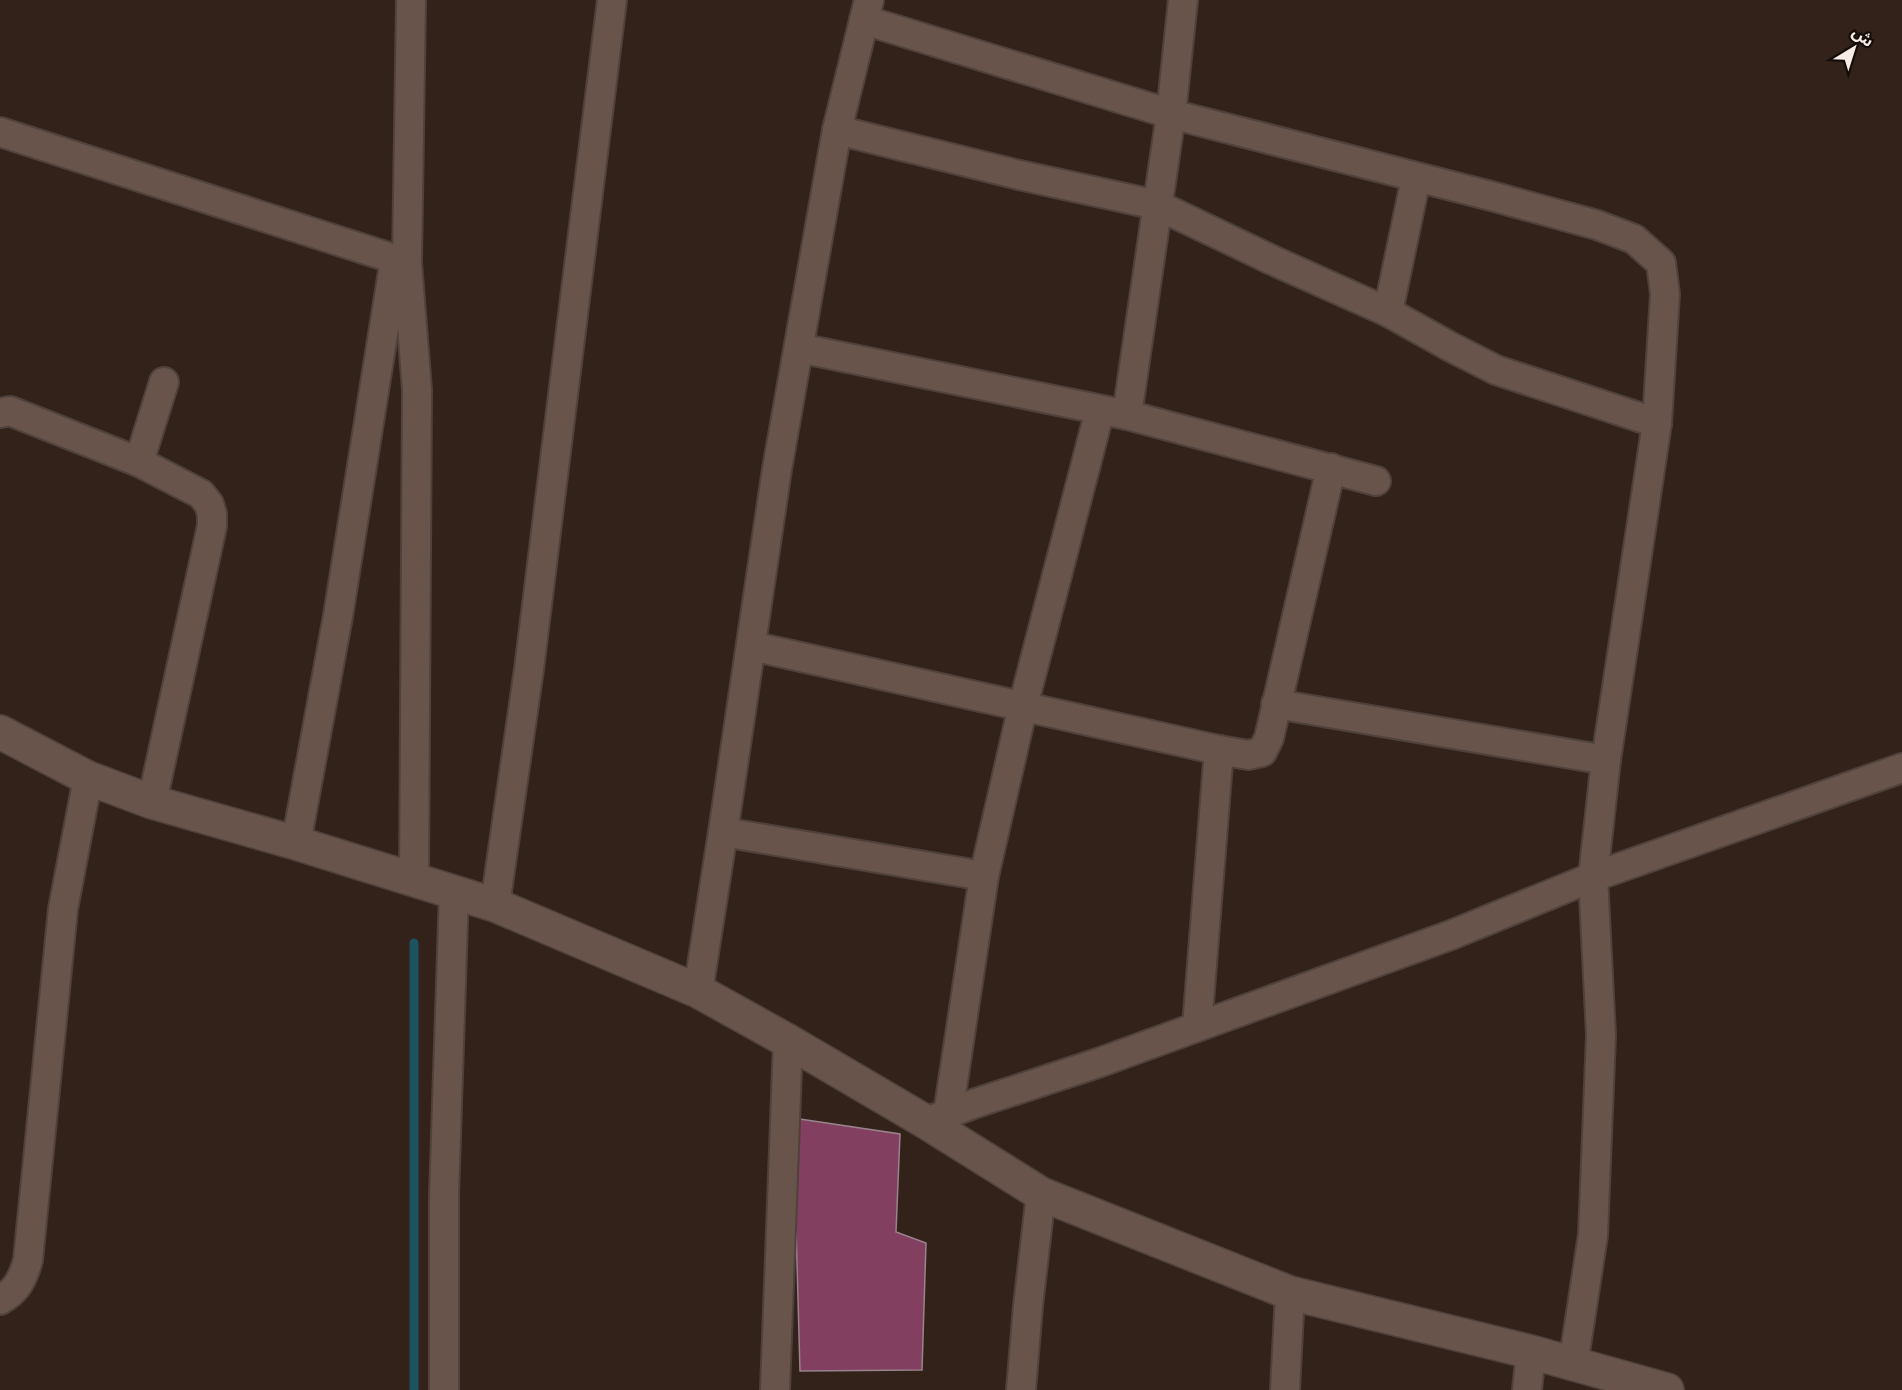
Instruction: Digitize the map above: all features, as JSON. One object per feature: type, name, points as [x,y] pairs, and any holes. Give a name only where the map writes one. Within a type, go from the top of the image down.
[{"type":"street","points":[[296,843],[401,261],[411,0]]},
{"type":"street","points":[[495,905],[529,669],[612,0]]},
{"type":"street","points":[[1127,415],[1171,114],[1183,0]]},
{"type":"street","points":[[698,991],[777,469],[837,130],[866,10],[1171,114],[1491,196],[1597,225],[1634,239],[1661,263],[1665,294],[1657,423],[1606,760],[1593,877],[1601,1035],[1594,1223],[1574,1365]]},
{"type":"street","points":[[837,130],[1019,175],[1157,205],[1388,312],[1496,370],[1657,423]]},
{"type":"street","points":[[0,132],[401,261]]},
{"type":"street","points":[[1388,312],[1416,178]]},
{"type":"street","points":[[401,261],[417,390],[414,880]]},
{"type":"street","points":[[799,348],[1127,415],[1376,481]]},
{"type":"street","points":[[140,462],[164,382]]},
{"type":"street","points":[[937,1118],[984,876],[1023,706],[1100,410]]},
{"type":"street","points":[[0,413],[10,411],[140,462],[201,494],[209,504],[212,514],[209,538],[152,802]]},
{"type":"street","points":[[751,646],[1219,750],[1248,755],[1262,752],[1269,738],[1330,468]]},
{"type":"street","points":[[1276,704],[1606,760]]},
{"type":"street","points":[[0,732],[88,778],[152,802],[296,843],[495,905],[698,991],[788,1041],[937,1118],[1041,1194],[1290,1293],[1530,1352],[1668,1390]]},
{"type":"street","points":[[1197,1027],[1219,750]]},
{"type":"street","points":[[937,1118],[1451,935],[1593,877],[1902,768]]},
{"type":"street","points":[[0,1300],[12,1294],[23,1278],[28,1260],[63,909],[88,778]]},
{"type":"street","points":[[723,832],[984,876]]},
{"type":"street","points":[[444,1390],[444,1196],[454,891]]},
{"type":"street","points":[[775,1390],[788,1041]]},
{"type":"street","points":[[1021,1390],[1041,1194]]},
{"type":"street","points":[[1285,1390],[1290,1293]]},
{"type":"street","points":[[1527,1390],[1530,1352]]},
{"type":"building","points":[[793,1118],[900,1134],[896,1232],[926,1243],[922,1370],[800,1371]]},
{"type":"waterway","points":[[414,943],[414,1390]]}]
